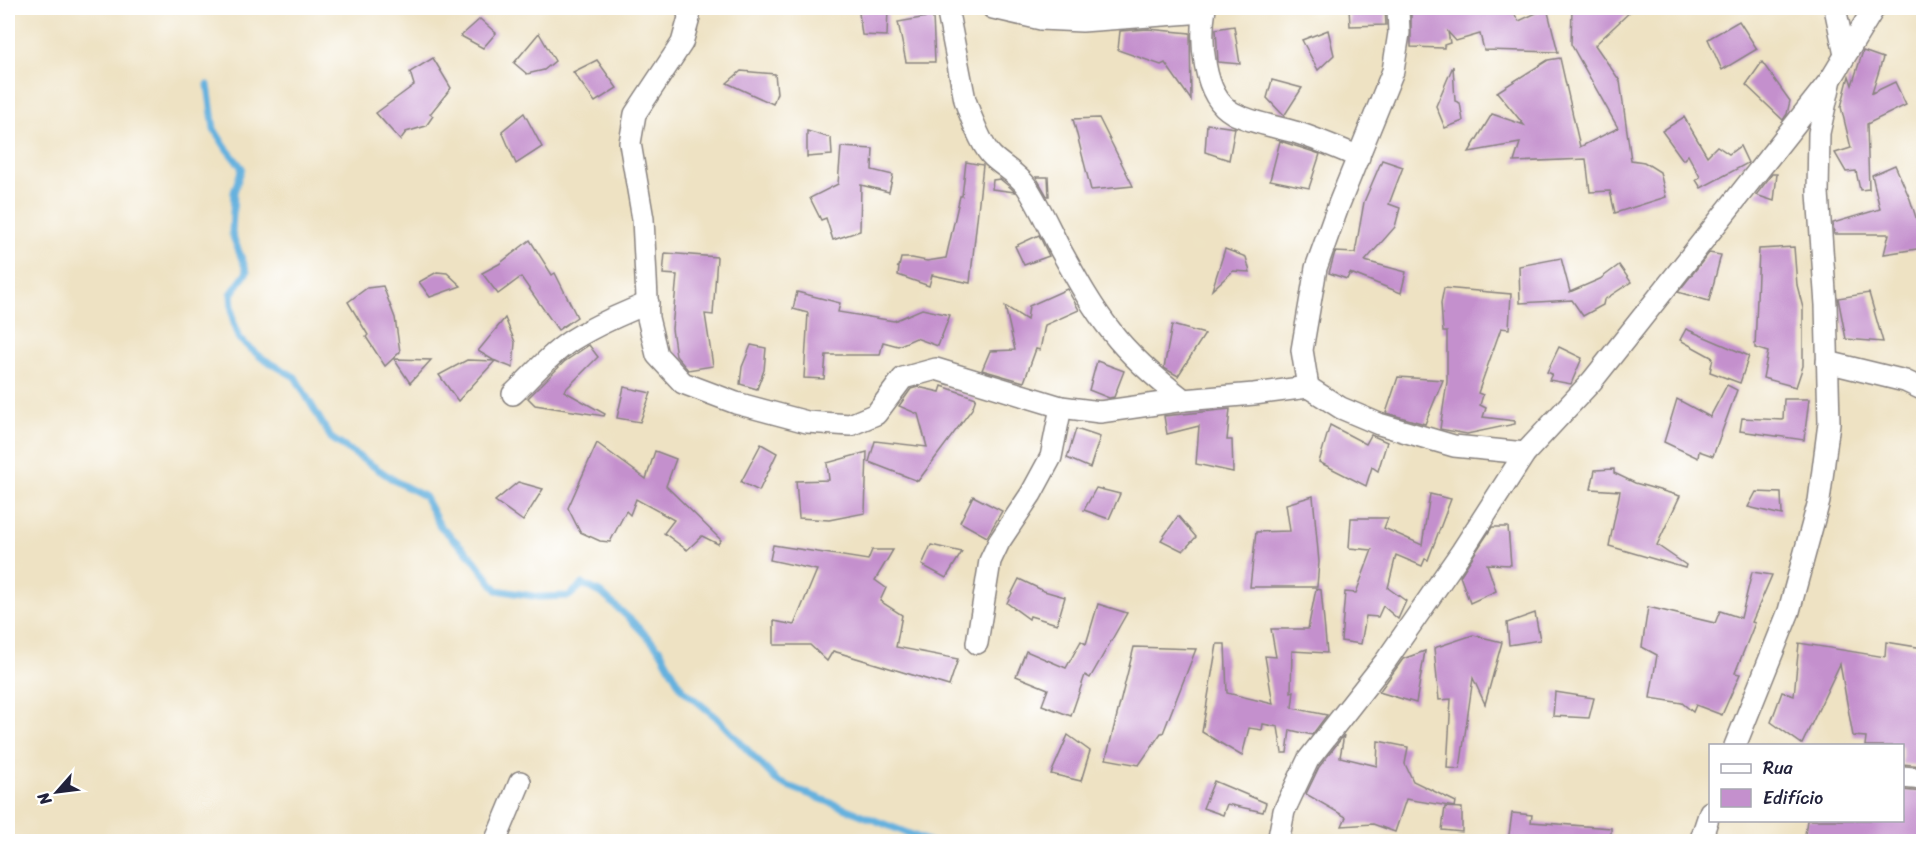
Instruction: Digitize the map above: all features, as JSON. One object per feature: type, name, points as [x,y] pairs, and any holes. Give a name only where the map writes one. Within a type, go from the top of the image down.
[{"type":"street","points":[[687,8],[689,18],[682,43],[635,114],[630,142],[644,219],[648,318],[657,355],[683,383],[736,403],[807,422],[850,425],[876,414],[903,378],[936,369],[1061,407],[1100,412],[1184,400],[1308,387],[1341,408],[1378,424],[1454,446],[1526,453]]},
{"type":"street","points":[[947,8],[965,100],[990,155],[1018,175],[1028,188],[1065,259],[1110,330],[1133,355],[1184,400]]},
{"type":"street","points":[[993,8],[1041,19],[1082,21],[1205,10],[1205,62],[1213,93],[1232,112],[1268,126],[1327,143],[1359,158]]},
{"type":"street","points":[[1308,387],[1302,350],[1316,268],[1339,204],[1393,71],[1399,33],[1398,8]]},
{"type":"street","points":[[1835,8],[1845,55]]},
{"type":"street","points":[[1278,842],[1284,811],[1308,759],[1384,662],[1462,552],[1526,453],[1592,381],[1831,79],[1874,8]]},
{"type":"street","points":[[1736,744],[1789,611],[1819,501],[1829,423],[1818,193],[1819,133],[1831,79]]},
{"type":"street","points":[[513,394],[544,362],[572,341],[606,321],[648,303]]},
{"type":"street","points":[[1827,362],[1905,381],[1923,390]]},
{"type":"street","points":[[977,642],[990,561],[999,542],[1052,457],[1061,407]]},
{"type":"street","points":[[1904,777],[1923,779]]},
{"type":"street","points":[[495,842],[520,782]]},
{"type":"street","points":[[1700,842],[1709,815]]},
{"type":"building","points":[[888,8],[887,36],[862,35],[859,13]]},
{"type":"building","points":[[1349,8],[1385,8],[1386,25],[1350,26]]},
{"type":"building","points":[[1411,8],[1510,8],[1519,21],[1547,8],[1558,52],[1484,50],[1480,34],[1456,41],[1448,32],[1450,43],[1444,45],[1444,48],[1411,47]]},
{"type":"building","points":[[1572,8],[1634,8],[1595,45],[1620,81],[1631,160],[1644,162],[1660,172],[1666,197],[1615,213],[1610,191],[1590,192],[1586,159],[1514,162],[1520,143],[1469,152],[1492,114],[1524,125],[1497,92],[1548,60],[1560,58],[1580,147],[1618,128],[1571,44]]},
{"type":"building","points":[[933,16],[935,62],[906,62],[898,22]]},
{"type":"building","points":[[480,19],[496,33],[483,48],[461,36]]},
{"type":"building","points":[[1739,21],[1757,49],[1722,70],[1708,39]]},
{"type":"building","points":[[1234,26],[1240,64],[1218,62],[1216,29]]},
{"type":"building","points":[[1148,29],[1190,33],[1191,100],[1165,63],[1161,65],[1118,50],[1120,31]]},
{"type":"building","points":[[1328,30],[1334,55],[1318,70],[1302,40]]},
{"type":"building","points":[[539,33],[555,61],[544,70],[527,74],[514,63]]},
{"type":"building","points":[[1863,51],[1883,58],[1872,93],[1895,82],[1906,105],[1867,124],[1869,189],[1860,190],[1856,171],[1846,172],[1835,153],[1851,148],[1841,107],[1849,76],[1852,85]]},
{"type":"building","points":[[433,58],[451,88],[430,114],[433,116],[426,126],[406,132],[400,140],[376,113],[414,85],[410,72]]},
{"type":"building","points":[[597,60],[617,88],[595,102],[573,72]]},
{"type":"building","points":[[1762,62],[1790,101],[1783,120],[1746,85]]},
{"type":"building","points":[[1453,66],[1455,101],[1460,103],[1463,121],[1445,128],[1436,106]]},
{"type":"building","points":[[741,71],[775,74],[777,93],[773,104],[727,83]]},
{"type":"building","points":[[1272,80],[1302,88],[1284,116],[1267,98]]},
{"type":"building","points":[[524,113],[542,147],[516,164],[502,131]]},
{"type":"building","points":[[1684,117],[1707,156],[1717,146],[1729,154],[1740,146],[1748,163],[1701,188],[1696,180],[1700,177],[1688,155],[1683,160],[1662,131]]},
{"type":"building","points":[[1099,118],[1133,186],[1091,190],[1073,119]]},
{"type":"building","points":[[1207,124],[1235,128],[1229,160],[1205,152]]},
{"type":"building","points":[[807,131],[831,138],[832,155],[807,157]]},
{"type":"building","points":[[1280,141],[1320,154],[1309,188],[1270,180]]},
{"type":"building","points":[[841,147],[873,149],[872,170],[893,175],[889,192],[861,185],[860,231],[833,240],[826,218],[821,220],[810,198],[838,184]]},
{"type":"building","points":[[1382,160],[1403,167],[1389,204],[1400,208],[1395,227],[1365,261],[1406,272],[1401,293],[1353,274],[1351,276],[1350,273],[1347,279],[1329,273],[1335,252],[1355,253],[1364,202]]},
{"type":"building","points":[[966,162],[983,165],[970,283],[932,275],[929,286],[898,275],[899,268],[897,267],[899,267],[901,258],[927,261],[946,258],[960,196],[962,196]]},
{"type":"building","points":[[1895,165],[1910,199],[1923,239],[1923,248],[1884,254],[1889,234],[1834,234],[1833,223],[1880,209],[1872,175]]},
{"type":"building","points":[[1772,174],[1777,174],[1774,201],[1756,195]]},
{"type":"building","points":[[1036,177],[1048,177],[1049,196],[1047,196]]},
{"type":"building","points":[[1000,179],[1015,192],[992,189],[993,180]]},
{"type":"building","points":[[1039,235],[1049,256],[1024,265],[1015,246]]},
{"type":"building","points":[[530,240],[552,275],[555,273],[577,317],[558,330],[521,277],[498,294],[482,273],[499,264]]},
{"type":"building","points":[[1794,247],[1797,285],[1803,308],[1803,366],[1796,387],[1763,378],[1768,352],[1755,348],[1759,249]]},
{"type":"building","points":[[1225,249],[1246,257],[1250,272],[1233,271],[1212,290]]},
{"type":"building","points":[[665,253],[717,257],[713,315],[705,314],[713,366],[688,370],[676,356],[672,329],[677,275],[663,274]]},
{"type":"building","points":[[1709,253],[1721,255],[1709,301],[1678,292]]},
{"type":"building","points":[[1561,258],[1570,292],[1600,279],[1619,265],[1631,282],[1604,300],[1603,305],[1583,316],[1572,300],[1520,303],[1519,266]]},
{"type":"building","points":[[437,272],[447,273],[461,286],[430,297],[419,282]]},
{"type":"building","points":[[383,286],[395,318],[400,352],[385,366],[366,337],[368,335],[348,302],[367,288]]},
{"type":"building","points":[[1444,288],[1511,294],[1509,329],[1501,328],[1478,393],[1483,395],[1480,405],[1486,408],[1483,417],[1515,421],[1515,424],[1467,434],[1440,429],[1447,382],[1447,332],[1443,332],[1441,303]]},
{"type":"building","points":[[1067,289],[1079,310],[1045,325],[1040,350],[1036,349],[1024,382],[982,370],[990,351],[1015,350],[1005,306],[1027,320],[1029,306]]},
{"type":"building","points":[[797,292],[840,303],[838,312],[894,321],[922,309],[950,315],[938,346],[916,338],[898,346],[883,342],[880,355],[826,355],[824,379],[804,378],[808,313],[793,309]]},
{"type":"building","points":[[1869,293],[1883,342],[1846,339],[1838,298]]},
{"type":"building","points":[[505,318],[515,342],[513,368],[478,351]]},
{"type":"building","points":[[1172,325],[1205,334],[1178,376],[1164,368]]},
{"type":"building","points":[[1686,329],[1749,356],[1740,383],[1710,372],[1713,358],[1680,340]]},
{"type":"building","points":[[589,345],[598,357],[564,391],[605,414],[604,416],[535,405],[528,398],[564,362]]},
{"type":"building","points":[[751,345],[766,348],[764,370],[757,389],[740,384],[742,367]]},
{"type":"building","points":[[1559,347],[1582,358],[1571,384],[1549,380],[1552,374],[1547,372]]},
{"type":"building","points":[[394,359],[431,360],[410,383]]},
{"type":"building","points":[[467,360],[495,361],[458,401],[439,375]]},
{"type":"building","points":[[1097,361],[1124,371],[1114,397],[1109,398],[1089,390]]},
{"type":"building","points":[[1398,377],[1443,380],[1425,424],[1386,413]]},
{"type":"building","points":[[1727,385],[1737,390],[1713,456],[1699,451],[1698,458],[1664,442],[1677,399],[1710,417]]},
{"type":"building","points":[[942,386],[976,398],[972,409],[918,481],[869,462],[875,441],[927,447],[918,414],[899,406],[911,389],[918,387],[940,392]]},
{"type":"building","points":[[624,387],[651,393],[640,422],[617,418]]},
{"type":"building","points":[[1784,399],[1809,399],[1804,440],[1740,431],[1742,418],[1783,420]]},
{"type":"building","points":[[1230,409],[1227,440],[1232,440],[1233,472],[1196,464],[1199,426],[1167,434],[1164,416]]},
{"type":"building","points":[[1330,425],[1366,444],[1371,435],[1387,442],[1378,471],[1372,467],[1366,486],[1319,462]]},
{"type":"building","points":[[1076,429],[1100,437],[1090,468],[1067,458]]},
{"type":"building","points":[[597,443],[646,479],[655,451],[676,459],[666,486],[721,540],[718,544],[702,536],[687,550],[664,533],[674,520],[636,499],[630,515],[626,511],[610,542],[600,541],[580,532],[568,508]]},
{"type":"building","points":[[761,444],[777,453],[759,491],[741,482]]},
{"type":"building","points":[[867,452],[865,513],[829,520],[799,518],[796,481],[829,480],[827,463]]},
{"type":"building","points":[[1614,469],[1614,473],[1635,483],[1680,496],[1657,545],[1686,565],[1685,568],[1609,546],[1620,491],[1591,489],[1595,470]]},
{"type":"building","points":[[518,482],[543,489],[523,521],[495,501]]},
{"type":"building","points":[[1096,488],[1120,494],[1109,519],[1084,510]]},
{"type":"building","points":[[1756,492],[1781,493],[1782,515],[1748,507]]},
{"type":"building","points":[[1430,494],[1451,499],[1428,560],[1425,559],[1422,566],[1396,555],[1388,588],[1406,601],[1398,619],[1383,606],[1378,617],[1366,616],[1361,644],[1341,641],[1345,592],[1356,593],[1372,550],[1349,548],[1351,518],[1388,518],[1384,528],[1422,545]]},
{"type":"building","points":[[973,496],[1002,511],[987,537],[960,522]]},
{"type":"building","points":[[1313,496],[1319,562],[1317,587],[1250,587],[1256,532],[1290,531],[1286,504]]},
{"type":"building","points":[[1178,516],[1196,537],[1183,551],[1161,540]]},
{"type":"building","points":[[1492,527],[1508,527],[1511,565],[1487,564],[1496,591],[1470,603],[1460,576]]},
{"type":"building","points":[[773,545],[868,560],[872,550],[893,550],[875,580],[886,588],[880,601],[902,615],[896,647],[958,659],[949,686],[833,651],[827,661],[810,645],[774,645],[774,621],[794,625],[817,570],[770,560]]},
{"type":"building","points":[[931,545],[962,552],[946,578],[922,565]]},
{"type":"building","points":[[1752,572],[1772,575],[1752,622],[1755,623],[1735,673],[1740,674],[1722,715],[1696,705],[1693,712],[1682,703],[1650,698],[1657,655],[1642,647],[1648,607],[1715,623],[1720,611],[1741,618]]},
{"type":"building","points":[[1019,579],[1044,591],[1065,597],[1057,624],[1030,616],[1029,619],[1007,603]]},
{"type":"building","points":[[1316,589],[1321,590],[1327,653],[1292,651],[1291,692],[1294,691],[1292,708],[1327,715],[1312,735],[1290,730],[1287,753],[1282,753],[1278,727],[1263,724],[1262,730],[1249,728],[1242,756],[1202,732],[1217,644],[1225,644],[1227,693],[1273,704],[1265,656],[1276,657],[1271,629],[1308,629]]},
{"type":"building","points":[[1098,604],[1127,613],[1090,678],[1085,675],[1071,716],[1042,705],[1048,689],[1016,676],[1026,651],[1066,668],[1081,641],[1086,644]]},
{"type":"building","points":[[1535,613],[1540,640],[1509,645],[1507,623]]},
{"type":"building","points":[[1473,635],[1502,642],[1485,704],[1473,678],[1460,769],[1447,768],[1451,699],[1439,700],[1434,648]]},
{"type":"building","points":[[1886,642],[1923,648],[1923,766],[1904,764],[1904,744],[1865,744],[1866,737],[1853,736],[1840,664],[1802,744],[1771,722],[1782,692],[1794,696],[1799,643],[1885,657]]},
{"type":"building","points":[[1134,647],[1196,649],[1163,733],[1139,765],[1106,759]]},
{"type":"building","points":[[1425,651],[1416,703],[1379,692],[1403,659]]},
{"type":"building","points":[[1555,692],[1594,698],[1589,718],[1553,716]]},
{"type":"building","points":[[1068,735],[1090,751],[1081,781],[1051,774]]},
{"type":"building","points":[[1344,735],[1340,757],[1377,766],[1378,741],[1408,747],[1405,764],[1413,781],[1456,802],[1455,807],[1406,799],[1395,832],[1373,824],[1342,826],[1346,817],[1306,794],[1319,767]]},
{"type":"building","points":[[1214,781],[1266,803],[1263,812],[1227,804],[1223,815],[1203,808]]},
{"type":"building","points":[[1904,790],[1923,792],[1923,842],[1804,842],[1807,822],[1904,822]]},
{"type":"building","points":[[1445,807],[1462,808],[1462,832],[1442,830]]},
{"type":"building","points":[[1512,813],[1532,815],[1531,822],[1611,828],[1611,842],[1508,842]]},
{"type":"waterway","points":[[208,85],[214,129],[242,168],[234,192],[232,234],[247,272],[231,294],[233,320],[239,339],[262,358],[295,377],[331,438],[397,482],[424,496],[440,526],[472,557],[497,590],[539,597],[569,596],[583,584],[601,593],[660,650],[682,689],[716,717],[778,782],[930,842]]}]
